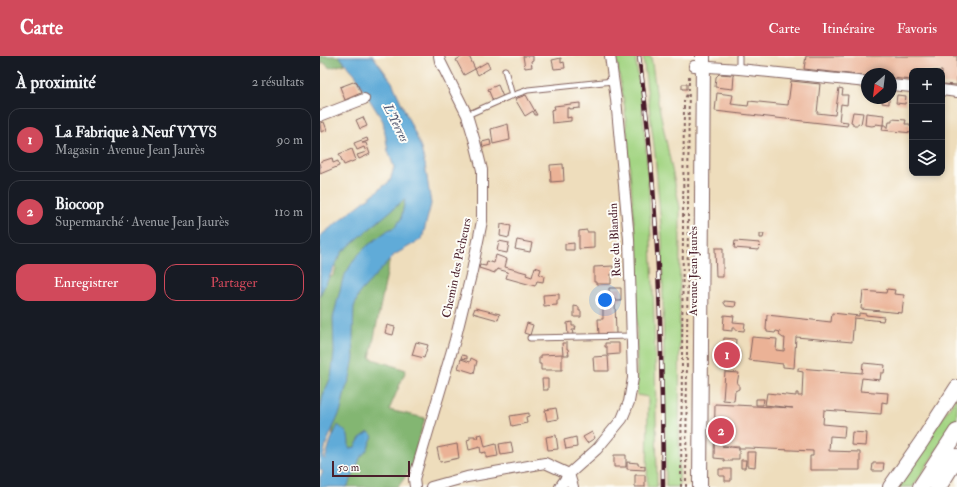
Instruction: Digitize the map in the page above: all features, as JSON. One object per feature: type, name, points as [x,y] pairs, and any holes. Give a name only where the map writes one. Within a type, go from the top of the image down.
[{"type":"main road","points":[[699,61],[700,487]]},
{"type":"main road","name":"Avenue Jean Jaurès","points":[[691,487],[699,61]]},
{"type":"main road","points":[[890,487],[957,387]]},
{"type":"main road","points":[[921,487],[957,432]]},
{"type":"main road","points":[[938,487],[957,458]]},
{"type":"main road","points":[[945,487],[957,458]]},
{"type":"street","name":"Chemin des Pêcheurs","points":[[415,487],[414,479],[455,340],[472,271],[482,220],[482,170],[476,142],[467,115],[440,61],[439,56]]},
{"type":"street","name":"Rue du Blandin","points":[[560,487],[569,474],[596,449],[622,419],[629,402],[633,378],[629,239],[616,99],[610,56]]},
{"type":"street","points":[[699,61],[739,69],[861,81]]},
{"type":"street","points":[[897,86],[909,87]]},
{"type":"street","points":[[945,90],[957,92]]},
{"type":"street","points":[[320,116],[364,99]]},
{"type":"street","points":[[432,487],[467,477],[545,463],[569,474],[573,487]]},
{"type":"lane","points":[[739,56],[739,69]]},
{"type":"lane","points":[[505,70],[512,96]]},
{"type":"lane","points":[[467,115],[528,90],[613,81]]},
{"type":"lane","points":[[530,338],[632,336]]},
{"type":"path","points":[[681,487],[684,101],[689,91],[686,487]]},
{"type":"green space","points":[[320,56],[340,56],[345,64],[330,68],[323,62],[320,66]]},
{"type":"green space","points":[[616,56],[635,56],[644,125],[649,195],[653,302],[657,487],[647,487],[648,397],[637,395],[636,248],[625,109]]},
{"type":"green space","points":[[643,56],[651,56],[656,92],[680,208],[679,487],[666,487],[662,237],[655,154]]},
{"type":"green space","points":[[400,199],[410,200],[404,231],[383,241],[341,327],[320,434],[320,275],[332,277],[336,269],[328,253]]},
{"type":"green space","points":[[390,252],[370,358],[406,370],[389,410],[425,418],[410,470],[398,487],[344,487],[357,448],[347,448],[332,442],[353,291]]},
{"type":"green space","points":[[957,396],[957,418],[913,487],[896,487]]},
{"type":"water","name":"L'Yerres","points":[[339,56],[373,56],[392,82],[420,145],[425,164],[431,204],[422,239],[394,255],[360,292],[354,307],[354,358],[350,378],[345,391],[341,410],[326,444],[323,458],[325,459],[338,425],[347,434],[349,448],[355,447],[360,438],[369,432],[373,436],[367,450],[360,458],[347,487],[320,487],[320,477],[323,472],[320,469],[320,411],[323,395],[331,377],[334,353],[333,318],[343,278],[355,258],[367,246],[388,230],[395,227],[401,219],[405,199],[342,252],[320,295],[320,236],[390,181],[394,167],[388,151],[383,121],[355,74]]},
{"type":"building","points":[[463,56],[469,56],[475,69],[464,75],[456,60]]},
{"type":"building","points":[[523,56],[533,56],[533,60],[531,61],[532,67],[525,68]]},
{"type":"building","points":[[806,56],[957,56],[957,85],[945,84],[945,68],[909,68],[909,80],[897,79],[897,68],[861,68],[861,75],[804,69]]},
{"type":"building","points":[[561,58],[561,63],[564,62],[565,68],[554,69],[552,60]]},
{"type":"building","points":[[487,62],[490,68],[478,75],[475,69]]},
{"type":"building","points":[[719,74],[734,75],[733,89],[715,87],[716,77]]},
{"type":"building","points":[[356,81],[361,93],[345,100],[340,87]]},
{"type":"building","points":[[791,81],[820,84],[817,113],[835,115],[839,88],[843,89],[842,95],[848,95],[847,105],[841,104],[839,121],[848,122],[847,126],[715,111],[717,93],[733,95],[731,104],[748,106],[749,101],[788,105]]},
{"type":"building","points":[[682,84],[687,84],[687,89],[682,89]]},
{"type":"building","points":[[498,85],[503,97],[493,101],[488,89]]},
{"type":"building","points":[[526,95],[537,115],[535,115],[533,111],[525,116],[515,99]]},
{"type":"building","points":[[897,95],[906,96],[905,104],[897,103]]},
{"type":"building","points":[[580,103],[580,108],[567,108],[567,118],[571,117],[571,121],[552,123],[551,110],[555,109],[554,106]]},
{"type":"building","points":[[853,112],[863,113],[861,124],[858,123],[858,125],[853,125],[851,122]]},
{"type":"building","points":[[866,113],[884,115],[883,125],[865,125]]},
{"type":"building","points":[[363,117],[367,126],[360,129],[356,120]]},
{"type":"building","points":[[892,119],[906,120],[905,124],[909,124],[909,133],[882,130],[883,125],[888,127],[889,122],[892,122]]},
{"type":"building","points":[[324,122],[327,130],[321,132],[320,123]]},
{"type":"building","points":[[508,124],[510,140],[493,144],[491,129]]},
{"type":"building","points":[[367,138],[368,141],[362,143],[366,143],[370,154],[359,159],[357,155],[366,152],[364,147],[357,150],[354,143]]},
{"type":"building","points":[[490,140],[491,145],[483,147],[482,142]]},
{"type":"building","points":[[352,149],[356,160],[344,165],[339,154]]},
{"type":"building","points":[[332,158],[333,163],[338,161],[339,166],[320,174],[320,162]]},
{"type":"building","points":[[563,164],[564,181],[551,182],[550,165]]},
{"type":"building","points":[[501,224],[511,226],[509,238],[500,236]]},
{"type":"building","points":[[587,230],[587,232],[594,232],[594,248],[579,249],[579,231]]},
{"type":"building","points":[[760,234],[764,234],[763,238],[760,238]]},
{"type":"building","points":[[517,240],[532,243],[530,252],[515,249]]},
{"type":"building","points":[[499,241],[509,243],[507,253],[497,251]]},
{"type":"building","points":[[735,241],[760,243],[759,250],[734,248]]},
{"type":"building","points":[[574,243],[574,250],[565,250],[565,244]]},
{"type":"building","points":[[715,248],[723,248],[723,277],[716,277]]},
{"type":"building","points":[[496,255],[507,259],[505,267],[527,273],[526,275],[532,277],[535,267],[541,269],[539,275],[544,276],[543,282],[537,281],[535,286],[506,278],[508,272],[497,269],[495,273],[479,268],[480,265],[486,266],[487,261],[494,263]]},
{"type":"building","points":[[613,266],[611,284],[596,284],[596,282],[594,282],[594,267]]},
{"type":"building","points":[[609,288],[621,288],[621,301],[609,299]]},
{"type":"building","points":[[887,289],[895,290],[894,294],[904,295],[902,313],[861,309],[863,291],[886,293]]},
{"type":"building","points":[[559,294],[557,305],[544,306],[543,295]]},
{"type":"building","points":[[724,301],[736,302],[735,307],[726,306]]},
{"type":"building","points":[[615,302],[616,334],[599,335],[598,319],[603,319],[603,303]]},
{"type":"building","points":[[574,306],[579,307],[581,317],[574,317]]},
{"type":"building","points":[[475,308],[500,314],[498,320],[473,313]]},
{"type":"building","points":[[832,313],[859,316],[859,313],[884,317],[883,321],[854,318],[852,342],[796,337],[794,368],[783,367],[783,364],[749,360],[752,337],[777,339],[776,350],[784,351],[785,338],[779,335],[780,332],[767,332],[766,330],[767,315],[831,322]]},
{"type":"building","points":[[724,315],[734,316],[733,322],[745,323],[744,331],[735,330],[735,328],[732,328],[732,331],[723,330]]},
{"type":"building","points":[[572,322],[572,326],[576,326],[575,330],[572,330],[573,334],[568,335],[567,323]]},
{"type":"building","points":[[527,323],[533,325],[530,335],[524,333]]},
{"type":"building","points":[[387,325],[395,327],[393,335],[385,333]]},
{"type":"building","points":[[724,338],[736,339],[735,352],[740,352],[739,363],[715,361],[715,351],[723,351]]},
{"type":"building","points":[[416,342],[428,345],[424,358],[412,355]]},
{"type":"building","points":[[562,343],[567,343],[569,355],[563,355]]},
{"type":"building","points":[[605,343],[619,343],[619,354],[607,355],[607,347],[605,347]]},
{"type":"building","points":[[562,354],[562,370],[541,370],[539,358],[541,358],[541,355]]},
{"type":"building","points":[[462,355],[467,356],[467,359],[461,358]]},
{"type":"building","points":[[608,356],[609,371],[594,371],[593,357]]},
{"type":"building","points":[[471,358],[477,361],[474,373],[458,368],[461,359],[470,362]]},
{"type":"building","points":[[863,363],[885,365],[884,373],[881,373],[880,380],[862,378],[860,391],[888,393],[887,403],[882,402],[881,414],[824,410],[823,424],[845,426],[844,437],[830,436],[829,451],[860,452],[860,470],[810,470],[810,456],[813,456],[813,451],[739,448],[739,459],[724,461],[724,459],[714,458],[715,404],[793,408],[765,405],[767,393],[796,396],[796,393],[798,393],[798,396],[802,396],[803,372],[798,371],[798,368],[862,373]],"holes":[[[722,446],[739,446],[739,448]]]},
{"type":"building","points":[[725,372],[739,373],[737,384],[739,384],[739,389],[735,391],[734,401],[723,400]]},
{"type":"building","points":[[542,379],[548,379],[548,390],[543,390]]},
{"type":"building","points":[[756,399],[764,399],[763,405],[756,405]]},
{"type":"building","points":[[556,408],[558,419],[547,421],[545,410]]},
{"type":"building","points":[[529,413],[529,416],[526,417],[527,423],[512,426],[510,416]]},
{"type":"building","points":[[592,432],[595,438],[587,443],[583,437]]},
{"type":"building","points":[[852,432],[867,433],[866,446],[851,445]]},
{"type":"building","points":[[482,434],[485,447],[496,444],[498,456],[486,458],[486,452],[481,453],[480,447],[469,450],[467,440],[470,439],[470,436],[475,436],[475,438],[478,438],[477,435]]},
{"type":"building","points":[[556,435],[558,449],[548,450],[546,437]]},
{"type":"building","points":[[576,437],[577,447],[566,449],[564,440]]},
{"type":"building","points":[[511,442],[513,453],[501,455],[499,444]]},
{"type":"building","points":[[457,444],[459,458],[440,462],[437,448]]},
{"type":"building","points":[[747,452],[756,452],[755,467],[747,466]]},
{"type":"building","points":[[614,455],[626,455],[626,467],[614,467]]},
{"type":"building","points":[[741,460],[746,460],[745,468],[741,468]]},
{"type":"building","points":[[627,462],[638,463],[638,465],[645,466],[645,470],[627,469]]},
{"type":"building","points":[[873,463],[884,463],[883,471],[872,471]]},
{"type":"building","points":[[719,469],[731,469],[731,481],[725,481],[725,476],[719,476]]},
{"type":"building","points":[[635,475],[645,475],[645,487],[635,487]]},
{"type":"railway","points":[[639,56],[646,109],[655,217],[662,379],[663,487]]},
{"type":"place","name":"La Fabrique à Neuf VYVS","points":[[727,355]]},
{"type":"place","name":"Biocoop","points":[[721,431]]}]
